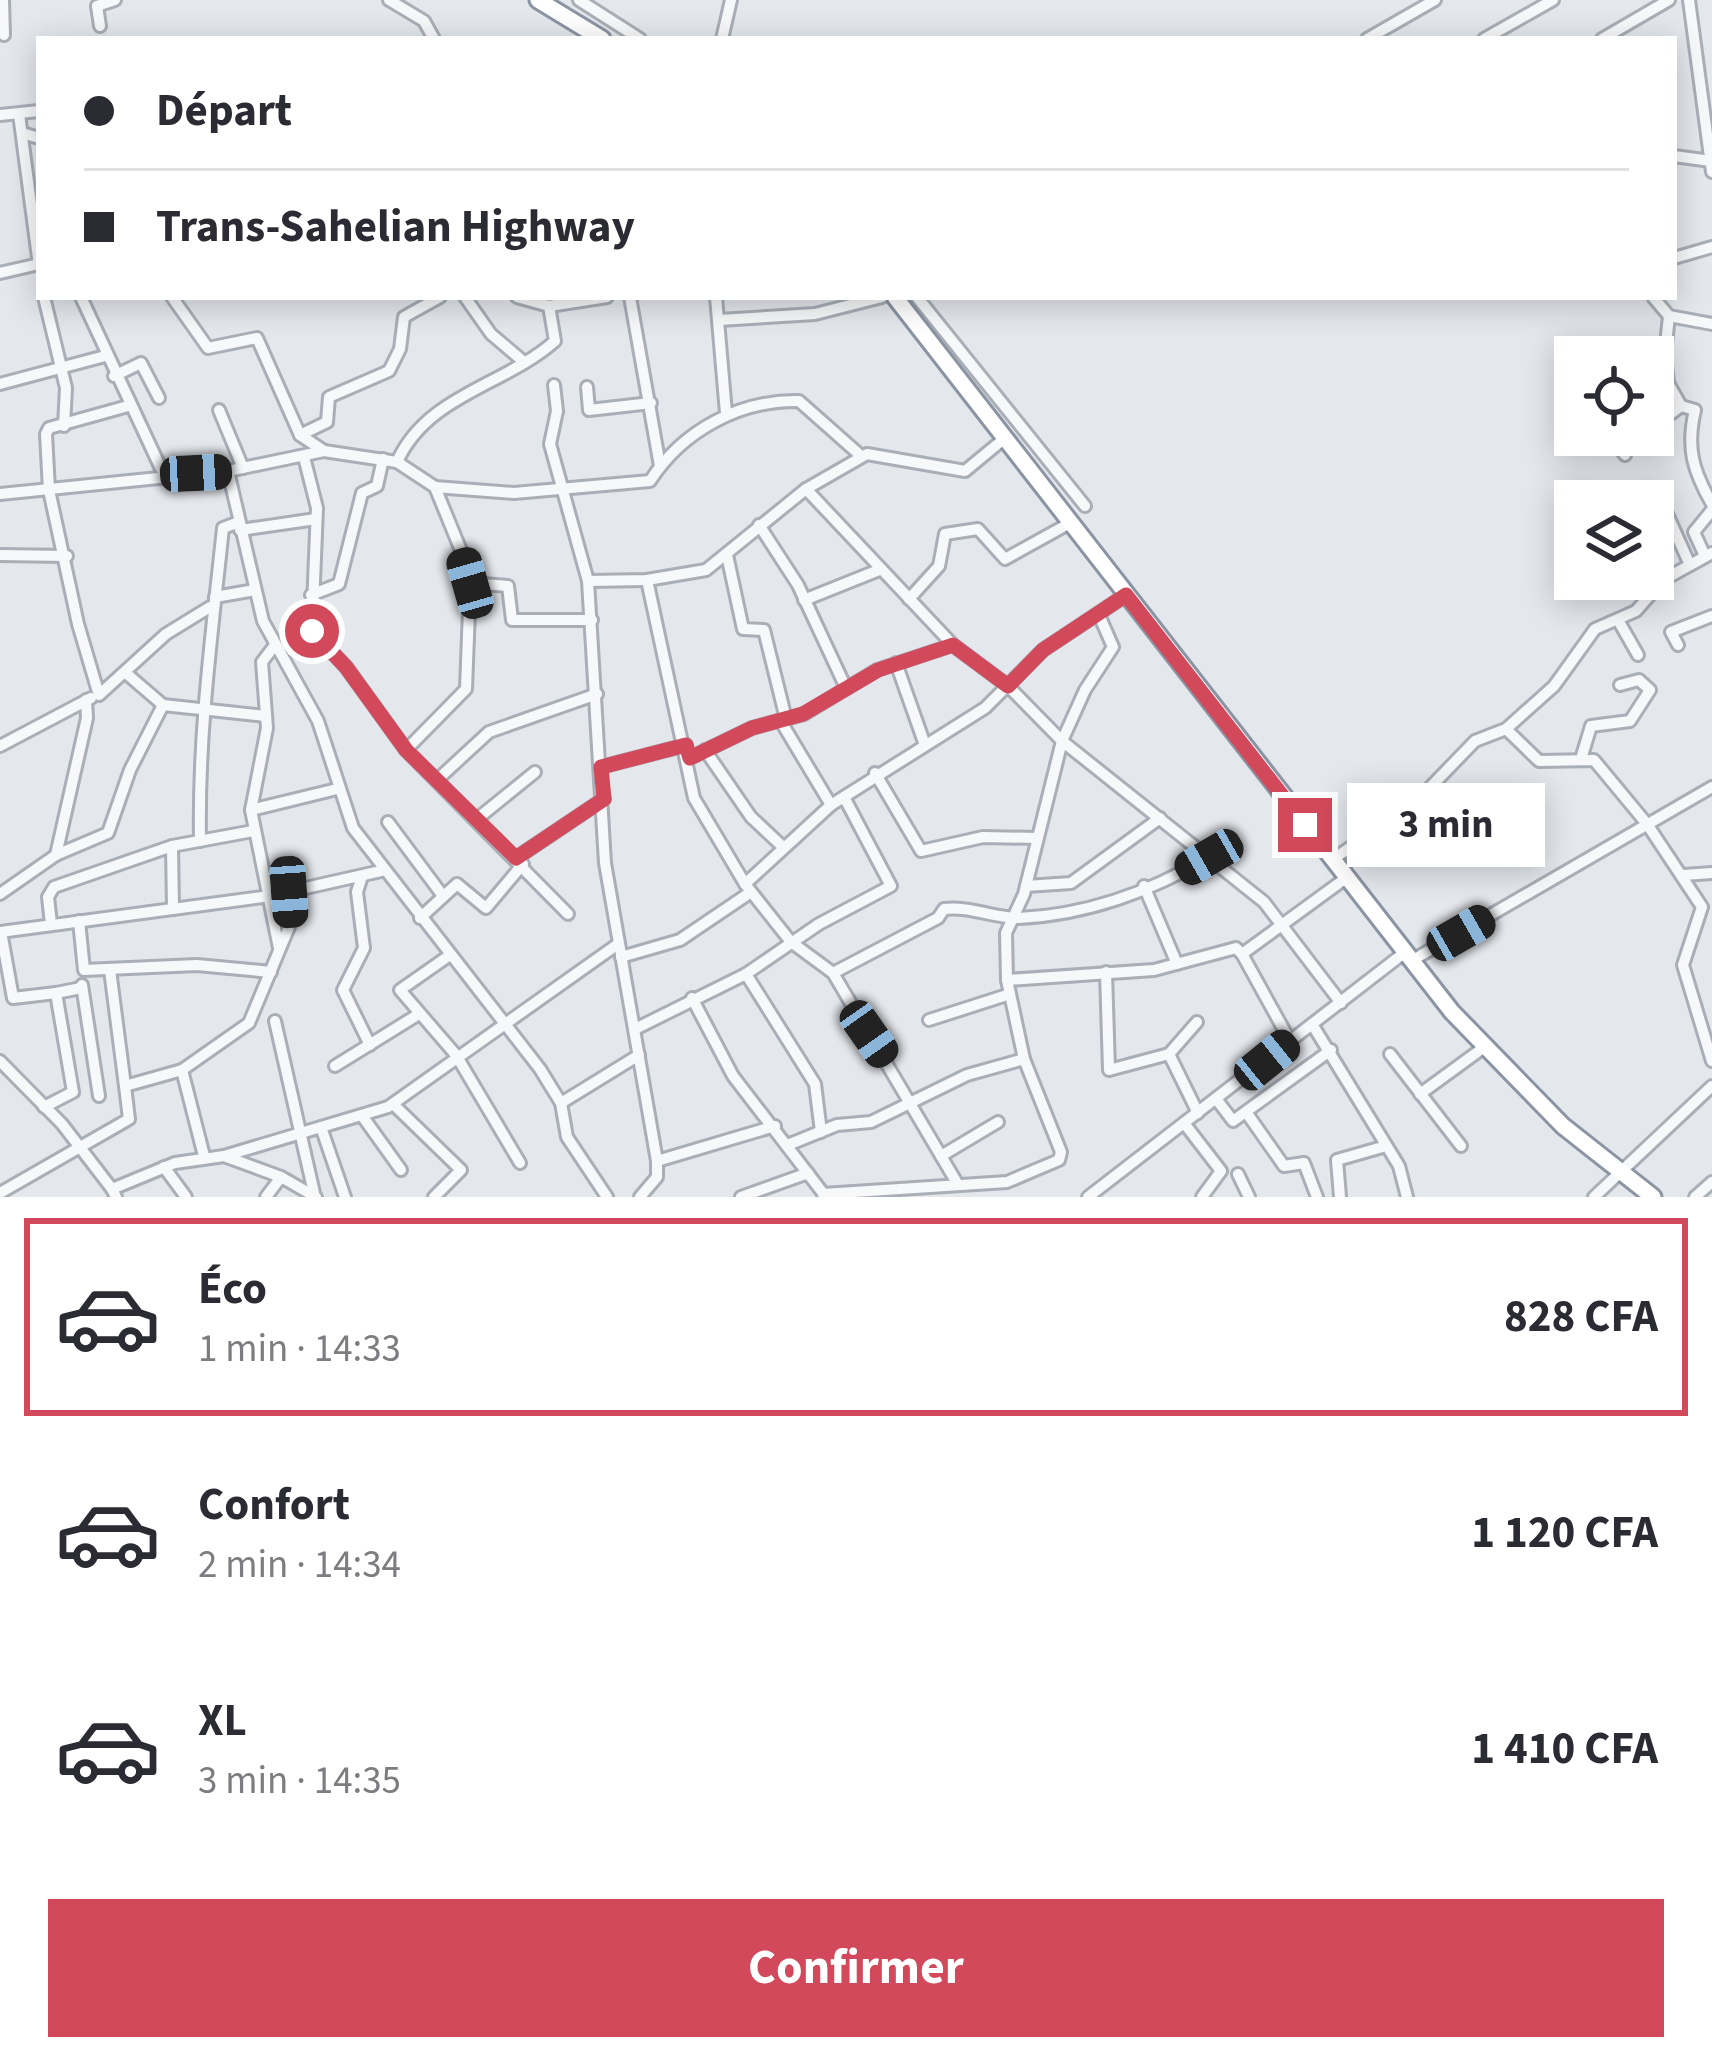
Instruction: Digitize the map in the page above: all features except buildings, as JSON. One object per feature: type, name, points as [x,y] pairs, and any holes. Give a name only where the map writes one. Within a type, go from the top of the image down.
[{"type":"highway","points":[[538,0],[577,32]]},
{"type":"highway","points":[[897,300],[1483,1048],[1653,1197]]},
{"type":"street","points":[[3,0],[4,34]]},
{"type":"street","points":[[100,26],[98,6],[115,0]]},
{"type":"street","points":[[388,0],[424,21],[432,36]]},
{"type":"street","points":[[579,0],[635,36]]},
{"type":"street","points":[[723,36],[731,0]]},
{"type":"street","points":[[1372,36],[1435,0]]},
{"type":"street","points":[[1489,36],[1553,0]]},
{"type":"street","points":[[1607,36],[1669,0]]},
{"type":"street","points":[[1689,0],[1712,172]]},
{"type":"street","points":[[1633,21],[1635,36]]},
{"type":"street","points":[[1700,79],[1712,67]]},
{"type":"street","points":[[0,115],[36,111]]},
{"type":"street","points":[[19,114],[36,242]]},
{"type":"street","points":[[22,133],[36,137]]},
{"type":"street","points":[[1677,156],[1711,161]]},
{"type":"street","points":[[1677,257],[1712,247]]},
{"type":"street","points":[[0,273],[36,266]]},
{"type":"street","points":[[45,300],[68,403],[64,426]]},
{"type":"street","points":[[82,300],[113,376],[164,475]]},
{"type":"street","points":[[174,300],[208,348],[257,338],[300,435],[324,451]]},
{"type":"street","points":[[300,435],[327,422],[329,398],[389,371],[400,349],[404,317],[435,300]]},
{"type":"street","points":[[467,300],[491,334],[524,362]]},
{"type":"street","points":[[528,300],[549,306],[588,300]]},
{"type":"street","points":[[631,300],[660,466]]},
{"type":"street","points":[[716,300],[726,412]]},
{"type":"street","points":[[719,320],[809,315],[870,300]]},
{"type":"street","points":[[919,300],[1085,506]]},
{"type":"street","points":[[1656,300],[1669,316],[1712,324]]},
{"type":"street","points":[[397,462],[408,437],[435,411],[518,371],[556,339],[549,306]]},
{"type":"street","points":[[1666,336],[1669,316]]},
{"type":"street","points":[[0,384],[105,356]]},
{"type":"street","points":[[113,376],[142,363],[159,398]]},
{"type":"street","points":[[554,385],[550,444],[567,490],[588,581],[605,863],[657,1160],[657,1177],[640,1197]]},
{"type":"street","points":[[587,387],[589,410],[651,403]]},
{"type":"street","points":[[1332,860],[1417,801],[1474,741],[1506,730],[1554,686],[1583,639],[1648,603],[1663,580],[1709,554],[1694,532],[1712,507],[1692,473],[1688,436],[1695,410],[1681,406],[1674,394]]},
{"type":"street","points":[[0,494],[228,471],[324,451],[397,462],[435,487],[567,490],[596,482],[650,481],[660,466],[726,412],[769,400],[799,401],[860,455]]},
{"type":"street","points":[[56,855],[93,698],[67,556],[49,490],[47,430],[128,406]]},
{"type":"street","points":[[1674,411],[1681,406]]},
{"type":"street","points":[[219,410],[243,468]]},
{"type":"street","points":[[588,581],[692,575],[727,554],[806,489],[860,455],[874,453],[965,471],[1005,438]]},
{"type":"street","points":[[304,457],[316,519],[312,631],[346,667],[406,750],[568,914]]},
{"type":"street","points":[[311,596],[338,584],[360,498],[377,486],[383,459]]},
{"type":"street","points":[[228,471],[255,590],[275,645],[318,721],[353,828],[381,871],[561,1103],[567,1137],[607,1197]]},
{"type":"street","points":[[406,750],[466,689],[470,583],[435,487]]},
{"type":"street","points":[[806,489],[953,645],[1008,686],[1062,741],[1209,857],[1283,926],[1341,1003]]},
{"type":"street","points":[[200,841],[202,712],[223,528],[316,519]]},
{"type":"street","points":[[909,599],[939,566],[945,534],[978,529],[1006,559],[1070,523]]},
{"type":"street","points":[[759,525],[804,600],[846,688]]},
{"type":"street","points":[[1674,529],[1690,565]]},
{"type":"street","points":[[727,554],[743,629],[764,629],[783,720],[831,806]]},
{"type":"street","points":[[0,555],[67,556]]},
{"type":"street","points":[[804,600],[879,569]]},
{"type":"street","points":[[647,580],[688,751],[694,797],[748,888],[791,942],[833,973],[957,1183]]},
{"type":"street","points":[[470,583],[508,586],[512,620],[592,620]]},
{"type":"street","points":[[0,746],[93,698],[127,674],[166,634],[213,602],[255,590]]},
{"type":"street","points":[[0,1061],[81,1148],[114,1193],[164,1167],[204,1156],[224,1156],[363,1117],[393,1103],[456,1055],[619,951],[680,940],[748,888],[783,847],[831,806],[875,773],[986,708],[1043,650],[1126,595]]},
{"type":"street","points":[[692,998],[733,1076],[790,1144],[824,1195],[934,1192],[957,1183],[1014,1180],[1061,1157],[1024,1060],[1007,980],[1005,940],[1026,886],[1062,741],[1084,690],[1113,647],[1099,615]]},
{"type":"street","points":[[1678,645],[1671,632],[1712,616]]},
{"type":"street","points":[[1618,620],[1638,656]]},
{"type":"street","points":[[275,645],[262,662],[266,716],[251,810],[279,948]]},
{"type":"street","points":[[601,767],[705,750],[816,708],[896,663],[953,645]]},
{"type":"street","points":[[896,663],[925,745]]},
{"type":"street","points":[[127,674],[164,705],[266,716]]},
{"type":"street","points":[[1581,759],[1591,726],[1630,721],[1650,690],[1639,680],[1620,685]]},
{"type":"street","points":[[437,780],[488,732],[597,694]]},
{"type":"street","points":[[0,894],[56,855],[108,833],[130,770],[164,705]]},
{"type":"street","points":[[1506,730],[1539,761],[1562,765],[1594,760],[1684,875],[1702,907],[1683,965],[1712,1061]]},
{"type":"street","points":[[705,750],[751,817],[783,847]]},
{"type":"street","points":[[478,819],[535,772]]},
{"type":"street","points":[[875,773],[921,851],[983,837],[1037,838]]},
{"type":"street","points":[[1088,1197],[1312,1024],[1408,957],[1712,787]]},
{"type":"street","points":[[251,810],[338,789]]},
{"type":"street","points":[[635,1029],[746,974],[791,942],[892,884],[844,797]]},
{"type":"street","points":[[420,918],[458,884],[485,908],[519,861],[604,799]]},
{"type":"street","points":[[1026,886],[1071,883],[1160,818]]},
{"type":"street","points":[[388,822],[443,896]]},
{"type":"street","points":[[51,924],[50,890],[172,846],[253,831]]},
{"type":"street","points":[[172,846],[173,909]]},
{"type":"street","points":[[833,973],[938,918],[944,908],[972,908],[1014,918],[1099,907],[1209,857]]},
{"type":"street","points":[[81,988],[13,998],[0,932],[267,896],[381,871]]},
{"type":"street","points":[[1684,875],[1712,873]]},
{"type":"street","points":[[362,876],[357,892],[364,948],[343,990],[370,1045]]},
{"type":"street","points":[[1242,954],[1346,878]]},
{"type":"street","points":[[1144,886],[1177,964]]},
{"type":"street","points":[[125,1085],[182,1070],[246,1027],[291,921],[289,892]]},
{"type":"street","points":[[79,921],[81,988],[100,1096]]},
{"type":"street","points":[[1007,980],[1177,964],[1236,948],[1290,1041]]},
{"type":"street","points":[[450,955],[400,988],[456,1055],[520,1162]]},
{"type":"street","points":[[84,970],[197,965],[271,972]]},
{"type":"street","points":[[0,1193],[130,1118],[110,970]]},
{"type":"street","points":[[1106,972],[1109,1070],[1169,1054],[1197,1022]]},
{"type":"street","points":[[746,974],[814,1084],[820,1132]]},
{"type":"street","points":[[44,1108],[73,1092],[56,993]]},
{"type":"street","points":[[929,1020],[1010,994]]},
{"type":"street","points":[[334,1066],[419,1014]]},
{"type":"street","points":[[275,1022],[315,1195]]},
{"type":"street","points":[[1312,1024],[1399,1166],[1407,1197]]},
{"type":"street","points":[[1420,1094],[1483,1048]]},
{"type":"street","points":[[1216,1100],[1232,1121],[1331,1050]]},
{"type":"street","points":[[1169,1054],[1198,1113]]},
{"type":"street","points":[[1390,1054],[1460,1146]]},
{"type":"street","points":[[561,1103],[639,1055]]},
{"type":"street","points":[[790,1144],[820,1132],[871,1122],[967,1075],[1024,1060]]},
{"type":"street","points":[[182,1070],[204,1156]]},
{"type":"street","points":[[1594,1197],[1623,1175],[1712,1086]]},
{"type":"street","points":[[393,1103],[461,1170],[434,1197]]},
{"type":"street","points":[[1246,1112],[1284,1166],[1304,1163],[1318,1197]]},
{"type":"street","points":[[363,1117],[401,1170]]},
{"type":"street","points":[[941,1156],[998,1122]]},
{"type":"street","points":[[1184,1124],[1221,1171],[1202,1197]]},
{"type":"street","points":[[657,1160],[775,1126]]},
{"type":"street","points":[[320,1127],[345,1197]]},
{"type":"street","points":[[1340,1197],[1337,1160],[1386,1146]]},
{"type":"street","points":[[224,1156],[315,1195]]},
{"type":"street","points":[[164,1167],[186,1197]]},
{"type":"street","points":[[741,1197],[808,1173]]},
{"type":"street","points":[[1238,1174],[1249,1197]]},
{"type":"street","points":[[266,1197],[281,1177]]},
{"type":"street","points":[[1695,1197],[1712,1182]]},
{"type":"route","points":[[312,631],[346,667],[406,750],[516,858],[604,799],[601,767],[686,745],[690,758],[736,734],[816,708],[878,670],[953,645],[1008,686],[1043,650],[1126,595],[1305,825]]}]
